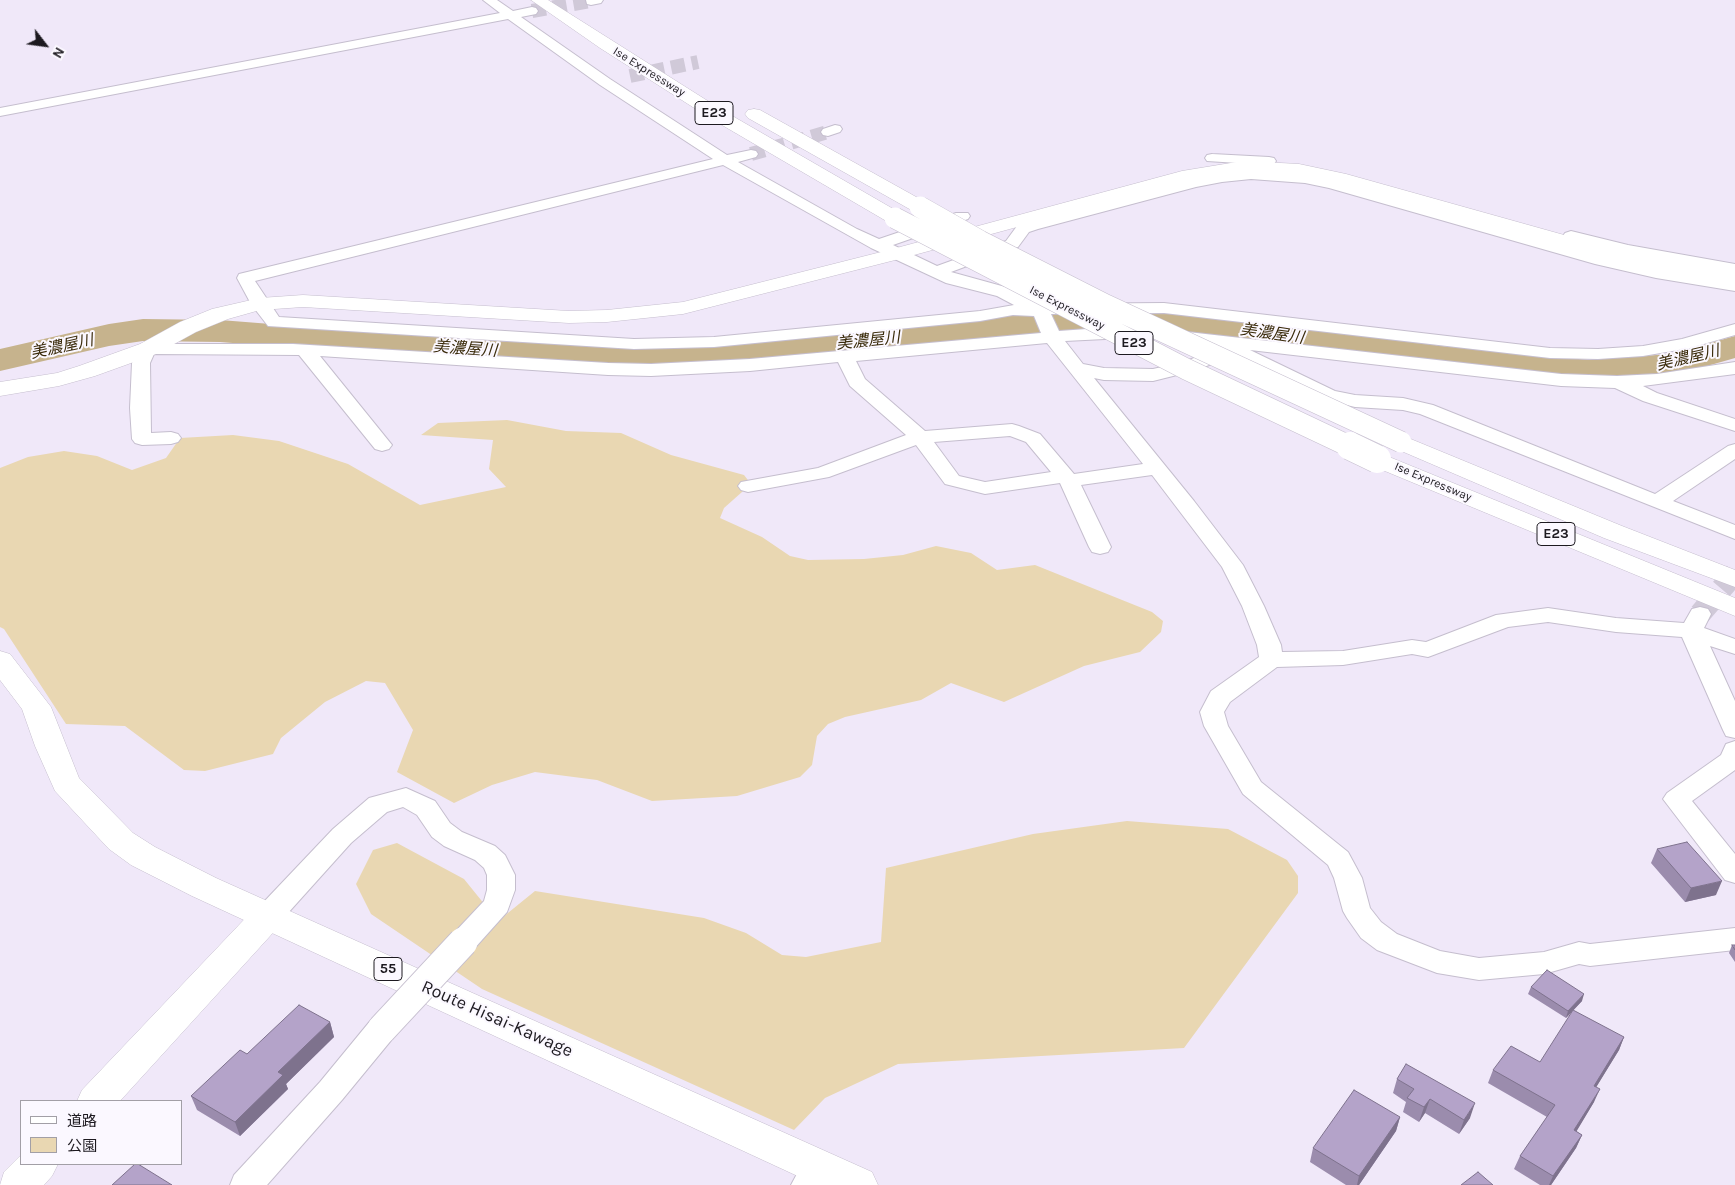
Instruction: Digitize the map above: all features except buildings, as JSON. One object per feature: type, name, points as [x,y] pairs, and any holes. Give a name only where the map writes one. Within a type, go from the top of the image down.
[{"type":"main road","points":[[567,0],[593,5]]},
{"type":"main road","name":"Ise Expressway","points":[[535,6],[606,45],[716,114],[895,218],[1186,369],[1377,459],[1735,608]]},
{"type":"main road","name":"Ise Expressway","points":[[741,107],[980,241],[1106,305],[1401,442],[1613,532],[1735,579]]},
{"type":"main road","points":[[0,389],[59,379],[154,345],[188,327],[220,314],[260,304],[303,301],[560,316],[616,315],[683,308],[896,254],[1189,175],[1243,168],[1299,170],[1339,178],[1602,252],[1668,267],[1735,278]]},
{"type":"main road","name":"Route Hisai-Kawage","points":[[0,660],[36,707],[66,782],[121,842],[168,871],[269,915],[812,1176],[858,1185]]},
{"type":"main road","points":[[97,1100],[269,915]]},
{"type":"main road","points":[[18,1185],[37,1165]]},
{"type":"street","points":[[489,0],[605,82],[726,161],[851,232],[936,272],[961,282],[1003,292],[1039,311],[1052,334],[1076,368],[1158,468],[1232,565],[1253,606],[1269,645],[1271,660]]},
{"type":"street","points":[[0,112],[509,15],[535,6]]},
{"type":"street","points":[[605,82],[622,78]]},
{"type":"street","points":[[751,154],[245,278],[260,304],[274,322],[634,344],[714,342],[980,316],[1013,310],[1039,311],[1136,307],[1164,308],[1550,353],[1598,354],[1643,351],[1684,344],[1735,328]]},
{"type":"street","points":[[1212,158],[1314,165],[1590,241],[1686,262],[1735,269]]},
{"type":"street","points":[[936,272],[1012,244],[1023,230],[1032,226],[1194,183],[1222,177],[1251,174],[1306,178],[1332,184],[1601,260],[1692,280],[1735,286]]},
{"type":"street","points":[[877,245],[962,216]]},
{"type":"street","points":[[171,438],[142,439],[140,408],[141,363],[154,345],[305,350],[651,370],[750,365],[1052,334],[1140,333],[1214,338],[1561,380],[1617,382],[1657,380],[1735,368]]},
{"type":"street","points":[[1214,338],[1329,395],[1355,401],[1403,404],[1426,409],[1735,533]]},
{"type":"street","points":[[1076,368],[1104,374],[1153,375],[1190,366],[1233,349]]},
{"type":"street","points":[[305,350],[382,445]]},
{"type":"street","points":[[844,356],[857,382],[920,437],[952,480],[985,488],[1158,468]]},
{"type":"street","points":[[1617,382],[1650,397],[1735,425]]},
{"type":"street","points":[[748,486],[822,473],[920,437],[1012,430],[1033,438],[1067,478],[1100,547]]},
{"type":"street","points":[[1657,502],[1735,450]]},
{"type":"street","points":[[1735,647],[1695,623],[1662,627],[1616,625],[1548,615],[1504,620],[1428,650],[1412,647],[1343,658],[1271,660],[1220,697],[1212,712],[1216,726],[1252,788],[1338,859],[1348,878],[1357,911],[1371,930],[1387,942],[1437,962],[1456,967],[1495,969],[1544,963],[1578,953],[1590,955],[1735,939]]},
{"type":"street","points":[[1695,623],[1704,657],[1735,730]]},
{"type":"street","points":[[1735,750],[1732,760],[1676,799],[1735,873]]},
{"type":"street","points":[[246,1185],[331,1091],[382,1028],[497,905],[501,890],[501,876],[495,862],[486,853],[453,839],[441,830],[426,808],[406,798],[387,801],[378,805],[342,836],[269,915]]},
{"type":"green space","points":[[507,420],[566,431],[621,433],[671,455],[744,475],[751,484],[724,508],[720,518],[762,537],[790,556],[808,560],[864,559],[903,555],[936,546],[971,553],[997,570],[1035,565],[1152,612],[1163,621],[1161,632],[1140,652],[1084,666],[1004,702],[951,683],[921,700],[845,717],[828,724],[817,736],[812,765],[800,777],[737,796],[652,801],[597,780],[535,772],[492,785],[454,803],[397,772],[413,730],[385,683],[366,681],[325,702],[281,738],[273,754],[205,771],[184,770],[125,726],[66,724],[4,629],[0,627],[0,468],[28,457],[64,451],[97,456],[132,470],[166,458],[180,438],[233,435],[279,441],[348,464],[420,505],[506,487],[489,469],[493,440],[421,435],[438,423]]},
{"type":"green space","points":[[1127,821],[1228,829],[1287,860],[1298,876],[1298,893],[1184,1048],[898,1064],[825,1098],[794,1130],[482,989],[371,914],[356,884],[373,850],[397,843],[464,879],[498,921],[535,891],[704,918],[746,933],[782,955],[806,957],[881,942],[886,868],[1033,834]]},
{"type":"waterway","name":"美濃屋川","points":[[0,360],[109,335],[143,330],[220,331],[474,351],[622,358],[695,359],[1024,324],[1182,322],[1442,357],[1589,371],[1672,365],[1735,347]]},
{"type":"tunnel","points":[[532,11],[591,1]]},
{"type":"tunnel","points":[[630,76],[698,62]]},
{"type":"tunnel","points":[[751,154],[828,132]]},
{"type":"tunnel","points":[[1700,614],[1735,573]]}]
